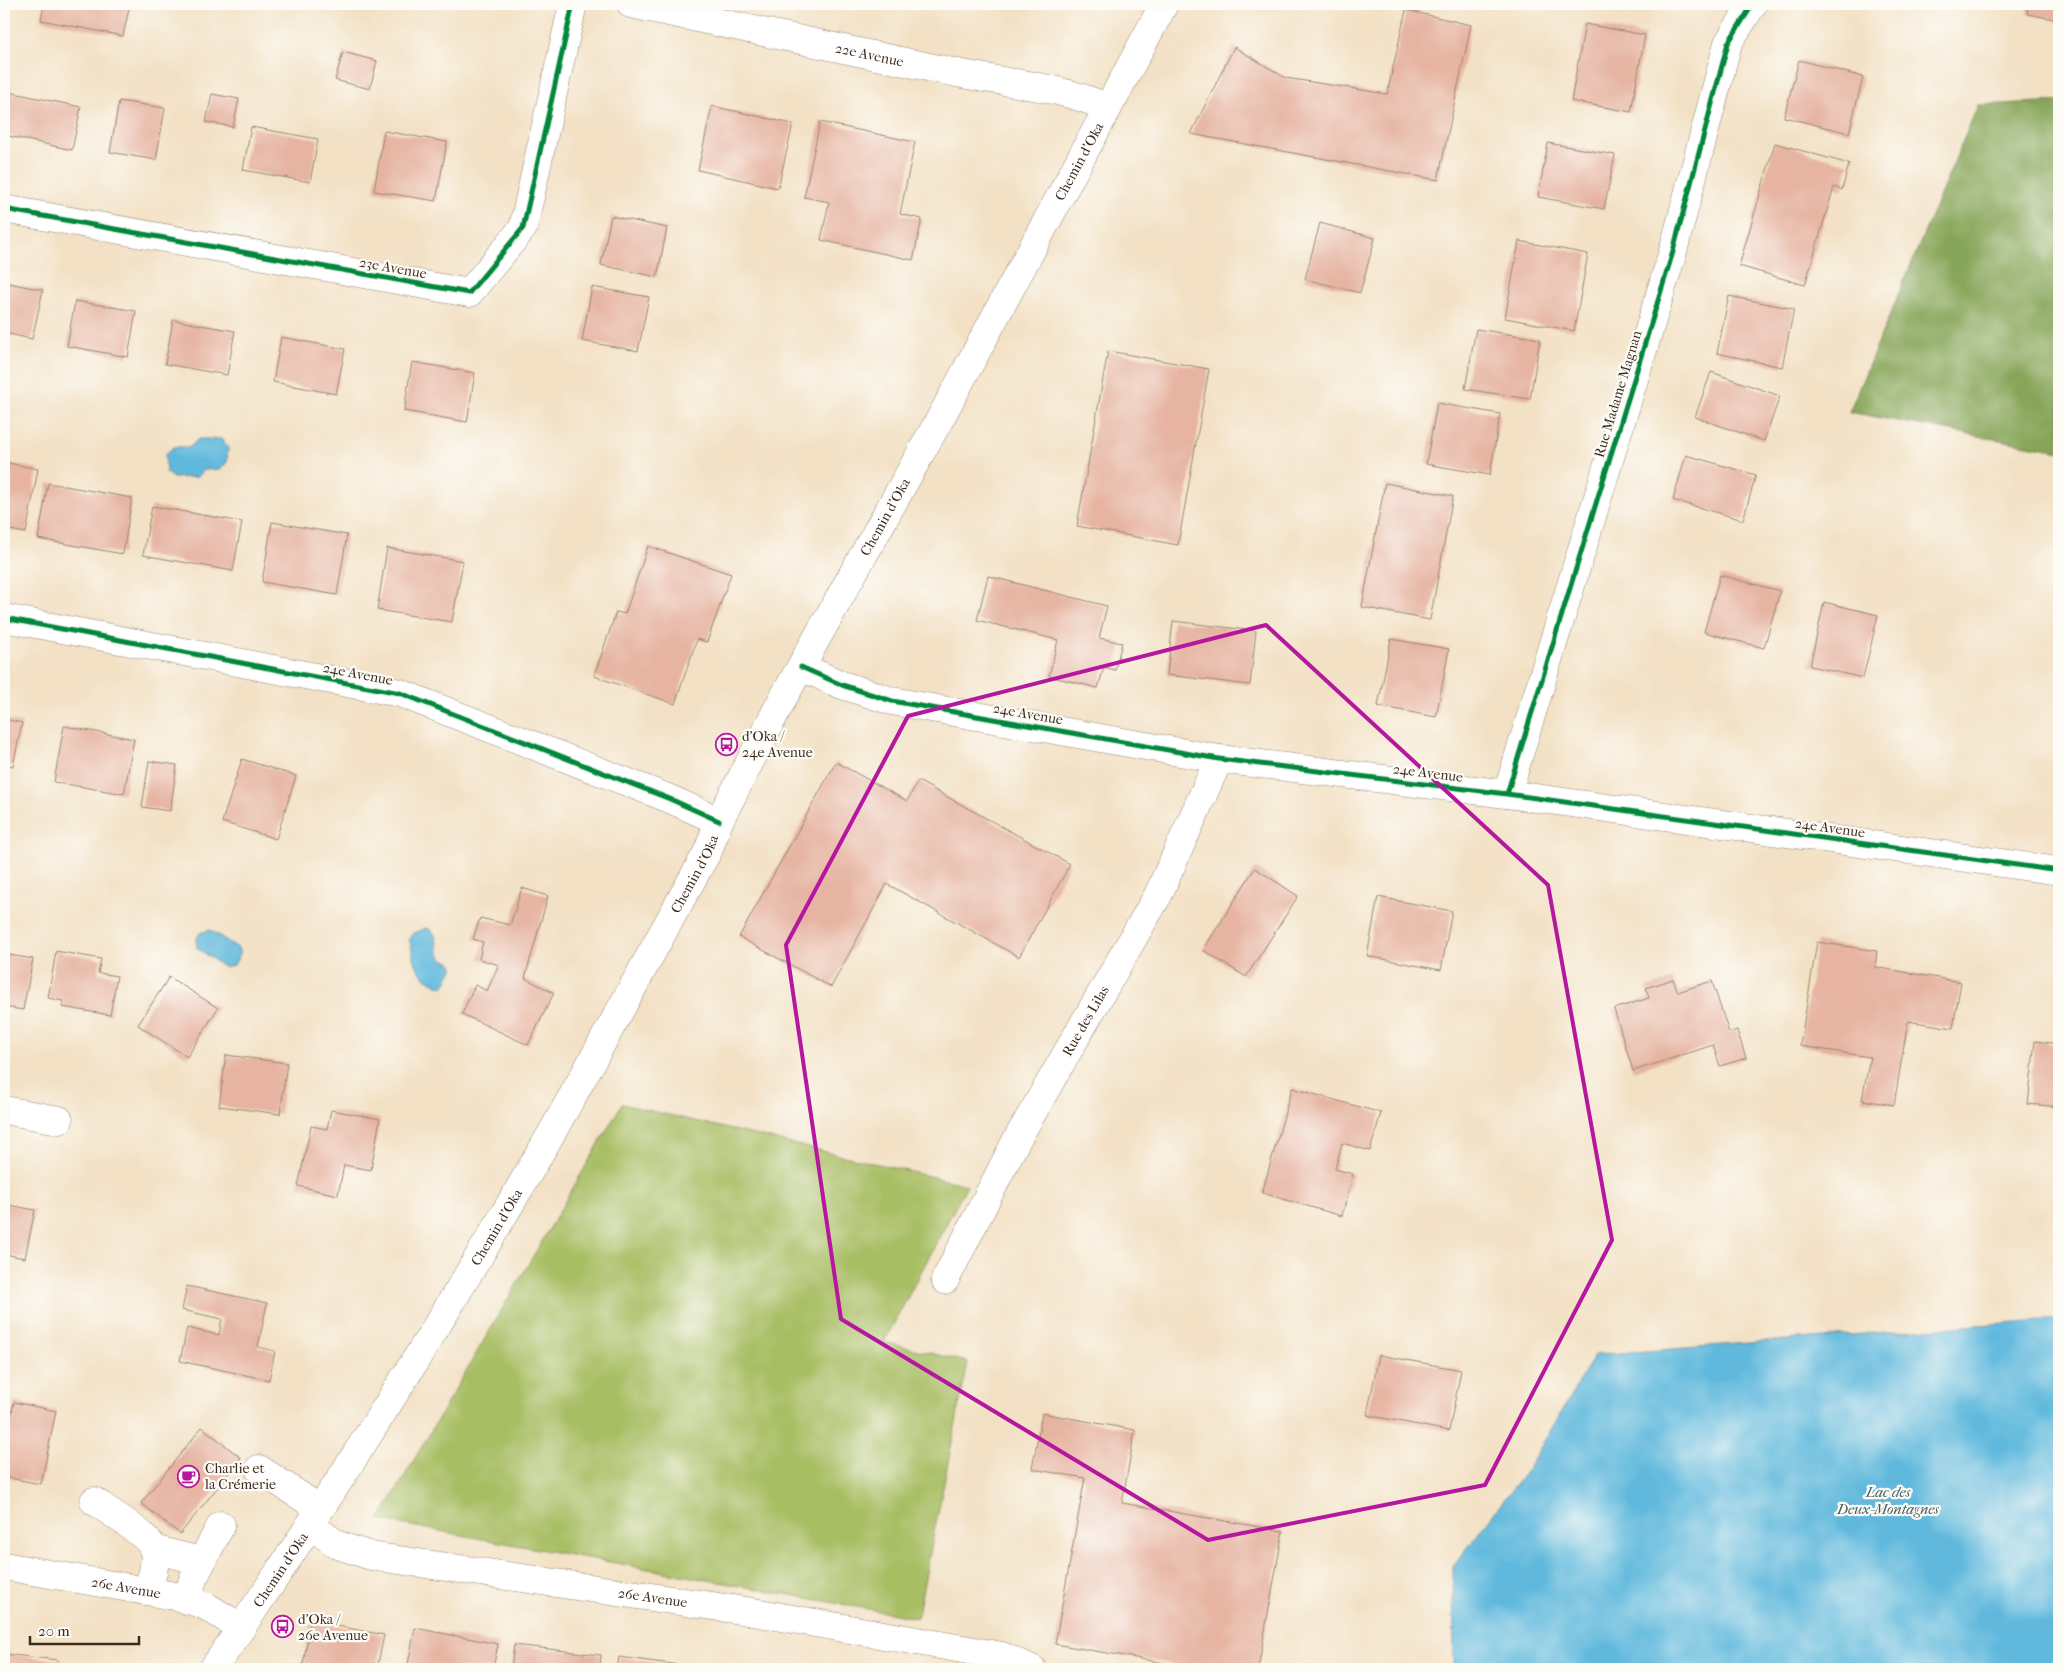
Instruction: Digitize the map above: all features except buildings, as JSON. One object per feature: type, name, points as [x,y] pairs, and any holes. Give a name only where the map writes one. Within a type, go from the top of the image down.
[{"type":"street","name":"23e Avenue","points":[[4,209],[469,293],[523,228],[573,4]]},
{"type":"street","name":"22e Avenue","points":[[631,4],[1055,91],[1090,100],[1108,108]]},
{"type":"street","name":"Chemin d'Oka","points":[[213,1669],[315,1517],[410,1369],[546,1142],[708,851],[719,821],[801,667],[941,417],[1164,4]]},
{"type":"street","name":"Rue Madame Magnan","points":[[1507,794],[1672,255],[1728,43],[1754,4]]},
{"type":"street","name":"24e Avenue","points":[[4,618],[400,693],[670,799],[719,821]]},
{"type":"street","name":"24e Avenue","points":[[801,667],[842,685],[892,701],[1219,759],[1507,794],[2059,871]]},
{"type":"street","name":"Rue des Lilas","points":[[945,1280],[1016,1141],[1158,894],[1219,759]]},
{"type":"street","points":[[4,1110],[59,1120]]},
{"type":"street","name":"26e Avenue","points":[[259,1469],[315,1517],[338,1545],[371,1556],[753,1612],[1002,1656],[1032,1669]]},
{"type":"street","points":[[94,1501],[147,1539],[154,1549],[154,1560],[148,1591]]},
{"type":"street","points":[[186,1600],[201,1561],[221,1525]]},
{"type":"street","points":[[154,1549],[201,1561]]},
{"type":"street","name":"26e Avenue","points":[[4,1566],[148,1591],[186,1600],[215,1612],[240,1630]]},
{"type":"highlighted area","points":[[1266,625],[1548,885],[1612,1240],[1485,1485],[1208,1540],[841,1319],[786,945],[908,716]]},
{"type":"green space","points":[[2059,101],[2059,451],[1849,412],[1978,105]]},
{"type":"green space","points":[[622,1104],[967,1185],[884,1342],[968,1362],[917,1618],[379,1520]]},
{"type":"water","points":[[198,439],[221,439],[228,447],[227,462],[221,469],[205,470],[197,477],[173,478],[166,472],[165,454],[174,447],[190,447]]},
{"type":"water","points":[[426,928],[435,935],[440,955],[453,965],[453,969],[444,986],[440,986],[426,978],[418,969],[414,958],[409,939],[414,933]]},
{"type":"water","points":[[210,930],[238,948],[240,954],[234,965],[225,968],[197,948],[196,940],[200,933]]},
{"type":"water","name":"Lac des Deux-Montagnes","points":[[2059,1320],[2059,1669],[1454,1669],[1453,1567],[1529,1467],[1595,1355]]},
{"type":"cycle path","points":[[4,209],[469,293],[523,228],[573,4]]},
{"type":"cycle path","points":[[1507,794],[1672,255],[1728,43],[1753,4]]},
{"type":"cycle path","points":[[4,618],[400,693],[670,799],[719,821]]},
{"type":"cycle path","points":[[801,667],[842,685],[892,701],[1219,759],[1507,794],[2059,871]]},
{"type":"place","name":"d'Oka / 24e Avenue","points":[[726,744]]},
{"type":"place","name":"Charlie et la Crémerie","points":[[189,1476]]},
{"type":"place","name":"d'Oka / 26e Avenue","points":[[282,1627]]}]
